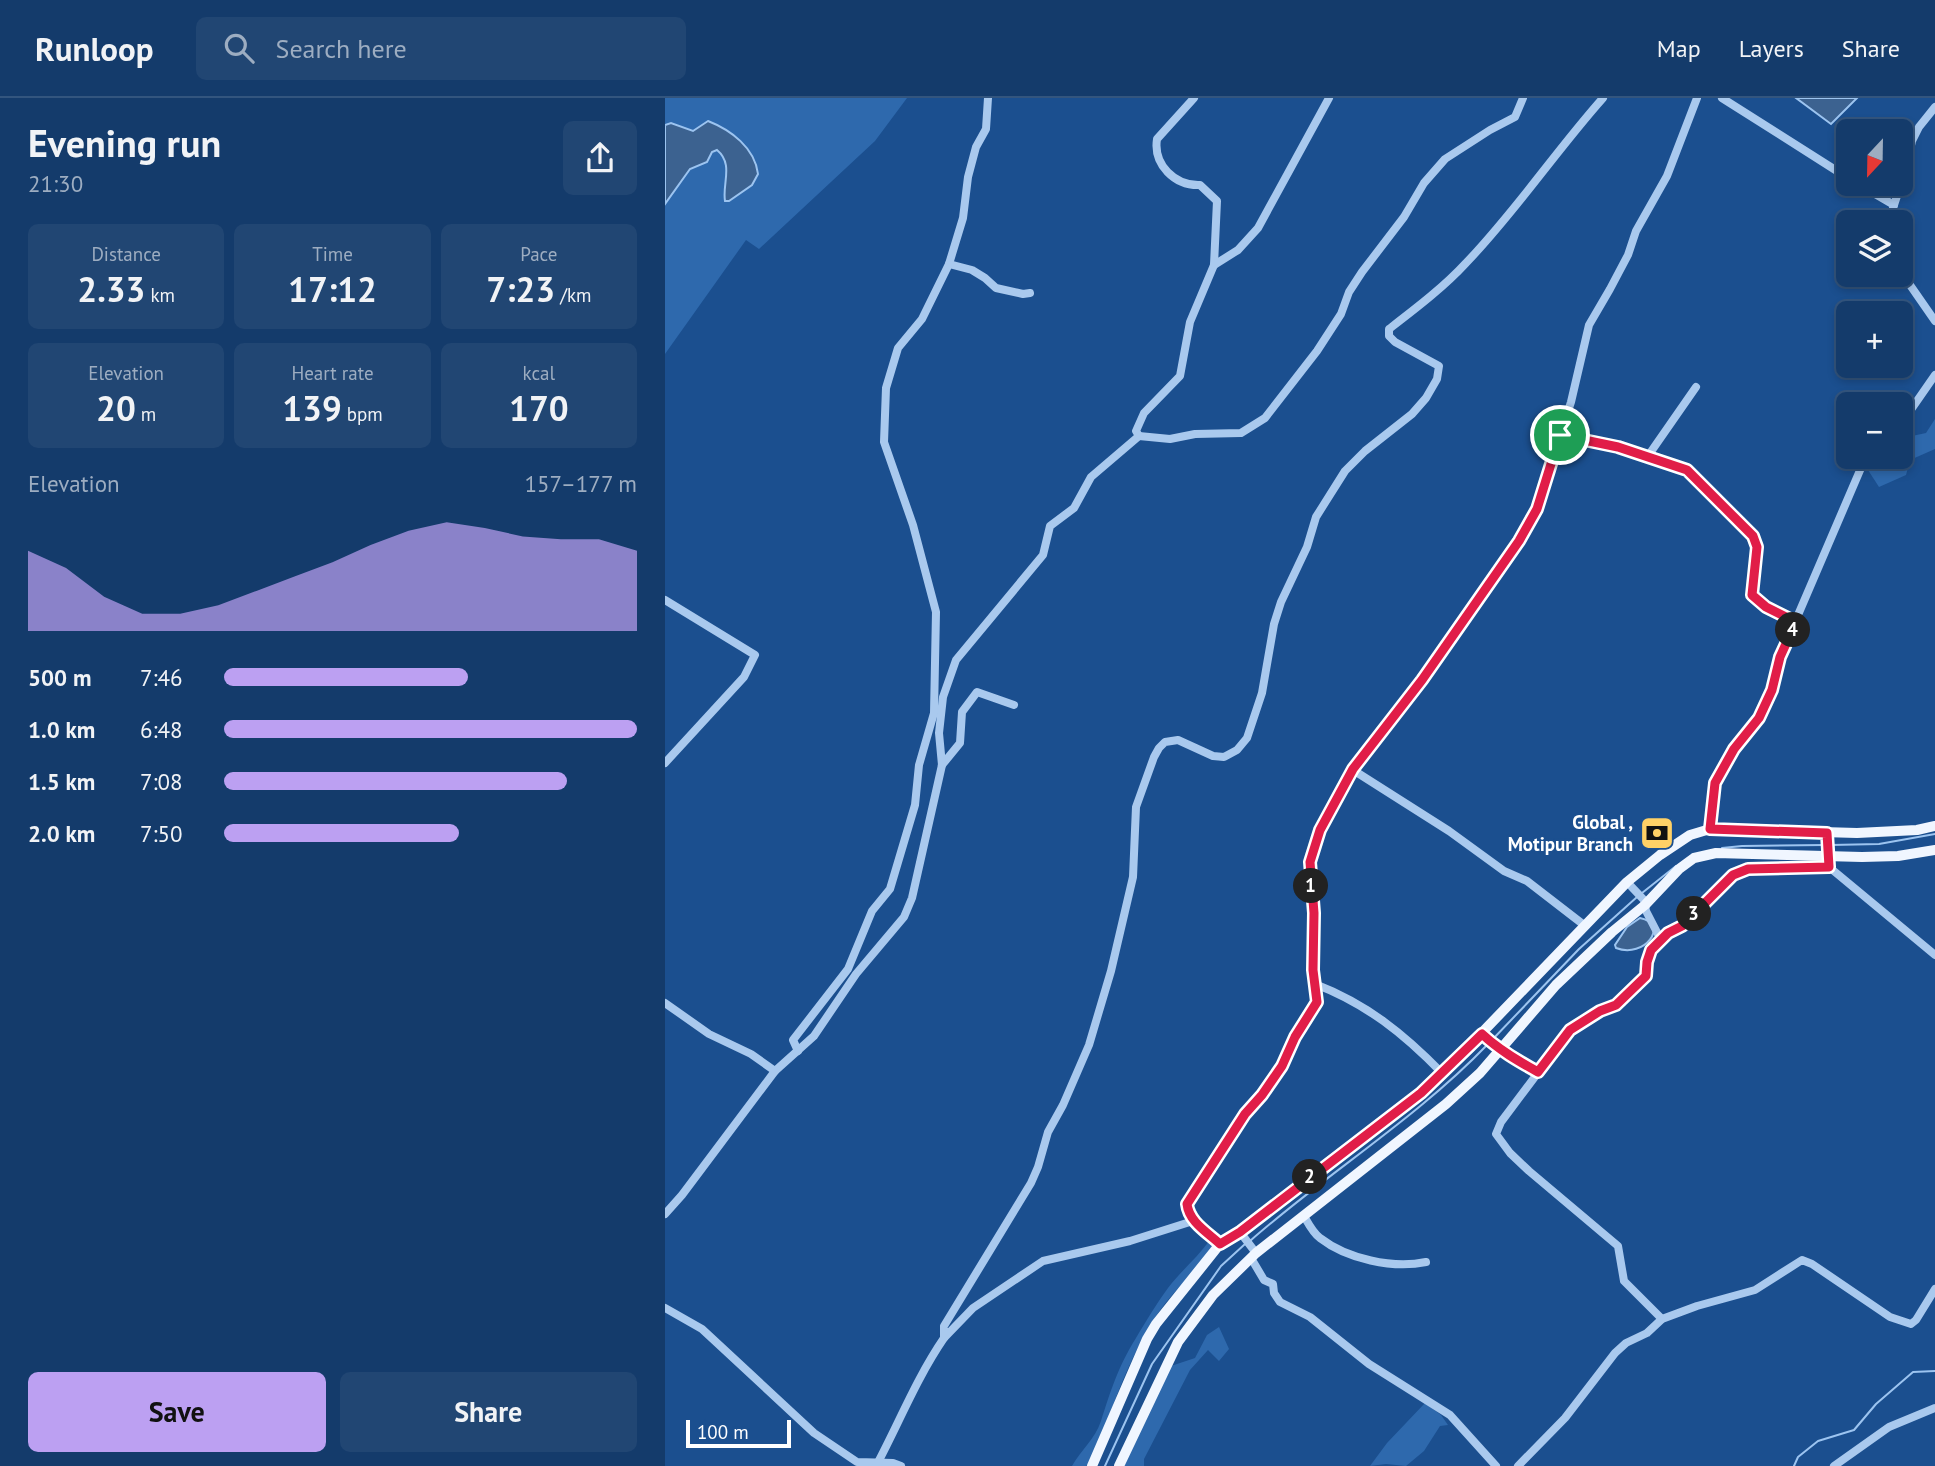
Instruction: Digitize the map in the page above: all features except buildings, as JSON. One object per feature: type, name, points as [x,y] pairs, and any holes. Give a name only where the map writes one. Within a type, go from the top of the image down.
[{"type":"main road","points":[[1091,1466],[1147,1339],[1220,1244],[1240,1232],[1443,1073],[1584,925],[1630,886],[1660,855],[1691,835],[1710,829],[1828,836],[1884,833],[1935,826]]},
{"type":"main road","points":[[1119,1466],[1178,1342],[1213,1295],[1254,1256],[1446,1104],[1480,1073],[1556,985],[1679,869],[1694,858],[1716,853],[1828,852],[1898,856],[1935,850]]},
{"type":"street","points":[[798,1051],[793,1040],[848,969],[871,911],[890,889],[915,805],[919,765],[933,713],[936,612],[913,525],[884,442],[886,388],[898,348],[922,319],[949,264],[963,218],[968,177],[976,147],[986,129],[988,98]]},
{"type":"street","points":[[1139,436],[1136,431],[1144,413],[1180,376],[1190,322],[1214,265],[1217,201],[1200,185],[1188,185],[1178,181],[1160,162],[1156,153],[1157,139],[1194,98]]},
{"type":"street","points":[[1214,265],[1238,250],[1258,228],[1329,98]]},
{"type":"street","points":[[665,1214],[683,1195],[775,1070],[814,1037],[856,974],[904,917],[912,898],[942,765],[939,733],[943,697],[956,660],[1043,555],[1050,526],[1074,508],[1091,477],[1139,436],[1170,439],[1195,434],[1241,433],[1265,418],[1317,351],[1344,308],[1349,292],[1361,272],[1404,217],[1424,183],[1445,159],[1515,117],[1523,98]]},
{"type":"street","points":[[944,1338],[944,1326],[1031,1183],[1052,1123],[1063,1105],[1089,1045],[1116,954],[1131,887],[1138,797],[1159,748],[1165,742],[1178,740],[1213,756],[1224,757],[1237,750],[1247,738],[1262,694],[1274,624],[1281,602],[1307,547],[1316,517],[1345,471],[1365,451],[1412,414],[1437,379],[1439,366],[1395,342],[1389,336],[1388,329],[1464,266],[1497,230],[1551,158],[1603,98]]},
{"type":"street","points":[[1220,1244],[1193,1221],[1187,1204],[1245,1114],[1282,1066],[1295,1037],[1314,1012],[1317,1002],[1310,862],[1320,830],[1353,769],[1422,680],[1519,541],[1537,509],[1581,364],[1589,325],[1622,267],[1636,231],[1667,176],[1697,98]]},
{"type":"street","points":[[1722,98],[1836,170]]},
{"type":"street","points":[[1893,210],[1912,141],[1919,127],[1934,111]]},
{"type":"street","points":[[1879,196],[1894,205]]},
{"type":"street","points":[[949,264],[972,271],[996,288],[1030,293]]},
{"type":"street","points":[[1911,287],[1935,321]]},
{"type":"street","points":[[1913,407],[1935,375]]},
{"type":"street","points":[[1648,456],[1696,387]]},
{"type":"street","points":[[1560,435],[1618,447],[1687,470],[1753,536],[1757,547],[1752,595],[1766,607],[1796,622]]},
{"type":"street","points":[[1710,829],[1715,783],[1734,749],[1759,718],[1772,690],[1780,657],[1861,469]]},
{"type":"street","points":[[665,600],[755,654],[744,677],[665,763]]},
{"type":"street","points":[[942,765],[960,743],[963,712],[977,692],[1014,705]]},
{"type":"street","points":[[1353,769],[1449,831],[1504,871],[1527,881],[1584,925]]},
{"type":"street","points":[[1828,836],[1829,867]]},
{"type":"street","points":[[1663,1320],[1624,1281],[1618,1246],[1529,1171],[1496,1138],[1501,1122],[1538,1072],[1570,1030],[1600,1011],[1616,1005],[1646,976],[1651,950],[1661,940],[1682,926],[1733,875],[1748,869],[1829,867],[1935,955]]},
{"type":"street","points":[[1630,886],[1645,903],[1652,925],[1661,940]]},
{"type":"street","points":[[1315,984],[1359,1003],[1385,1020],[1443,1073]]},
{"type":"street","points":[[665,1003],[709,1034],[751,1054],[775,1070]]},
{"type":"street","points":[[1482,1034],[1499,1050],[1508,1052],[1538,1072]]},
{"type":"street","points":[[1304,1216],[1318,1237],[1348,1255],[1397,1264],[1426,1262]]},
{"type":"street","points":[[876,1465],[896,1428],[910,1393],[944,1338],[973,1308],[1042,1261],[1130,1241],[1193,1221]]},
{"type":"street","points":[[1240,1232],[1264,1280],[1273,1284],[1274,1293],[1280,1302],[1310,1317],[1369,1363],[1450,1415],[1496,1466]]},
{"type":"street","points":[[1518,1466],[1565,1418],[1615,1353],[1626,1343],[1647,1333],[1663,1320],[1696,1306],[1755,1290],[1802,1260],[1890,1317],[1911,1324],[1935,1289]]},
{"type":"street","points":[[665,1308],[702,1329],[814,1433],[857,1462],[876,1465],[893,1463],[901,1466]]},
{"type":"street","points":[[1833,1466],[1888,1427],[1935,1408]]},
{"type":"shaded area","points":[[665,98],[907,98],[875,141],[759,249],[746,240],[665,354]]},
{"type":"shaded area","points":[[1796,98],[1857,98],[1831,124]]},
{"type":"shaded area","points":[[708,121],[741,141],[752,156],[758,174],[752,185],[725,201],[725,161],[717,150],[712,152],[707,162],[690,169],[665,204],[665,125],[671,123],[693,131]]},
{"type":"shaded area","points":[[1935,419],[1935,449],[1913,459],[1913,436],[1926,433]]},
{"type":"shaded area","points":[[1908,469],[1906,475],[1879,487],[1868,470]]},
{"type":"shaded area","points":[[1640,918],[1649,921],[1653,927],[1650,939],[1636,949],[1616,948],[1615,945],[1627,927]]},
{"type":"shaded area","points":[[1210,1240],[1216,1248],[1172,1296],[1147,1330],[1089,1466],[1072,1466],[1092,1439],[1120,1369],[1144,1325],[1168,1288]]},
{"type":"shaded area","points":[[1219,1327],[1229,1349],[1219,1361],[1208,1350],[1190,1370],[1144,1459],[1144,1466],[1122,1466],[1168,1367],[1195,1358],[1207,1335]]},
{"type":"shaded area","points":[[1425,1403],[1441,1415],[1448,1425],[1440,1426],[1424,1451],[1406,1466],[1370,1466],[1387,1443]]},
{"type":"waterway","points":[[1831,845],[1879,844],[1935,834]]},
{"type":"waterway","points":[[1722,848],[1825,845]]},
{"type":"waterway","points":[[1642,893],[1676,866]]},
{"type":"waterway","points":[[1492,1040],[1579,949],[1637,897]]},
{"type":"waterway","points":[[1250,1241],[1431,1097],[1488,1044]]},
{"type":"waterway","points":[[1105,1466],[1152,1364],[1221,1266],[1245,1244]]},
{"type":"waterway","points":[[1794,1466],[1798,1457],[1818,1441],[1854,1430],[1876,1404],[1913,1372],[1935,1371]]},
{"type":"place","name":"Global , Motipur Branch","points":[[1657,833]]},
{"type":"route","points":[[1560,435],[1618,447],[1687,470],[1753,536],[1757,547],[1752,595],[1766,607],[1796,622],[1780,657],[1772,690],[1759,718],[1734,749],[1715,783],[1710,829],[1827,833],[1829,867],[1748,869],[1733,875],[1682,926],[1668,933],[1651,950],[1646,976],[1616,1005],[1600,1011],[1570,1030],[1538,1072],[1508,1052],[1499,1050],[1482,1034],[1421,1093],[1240,1232],[1220,1244],[1193,1221],[1187,1204],[1245,1114],[1282,1066],[1295,1037],[1314,1012],[1317,1002],[1313,970],[1314,913],[1310,862],[1320,830],[1353,769],[1422,680],[1519,541],[1537,509],[1560,435]]}]
